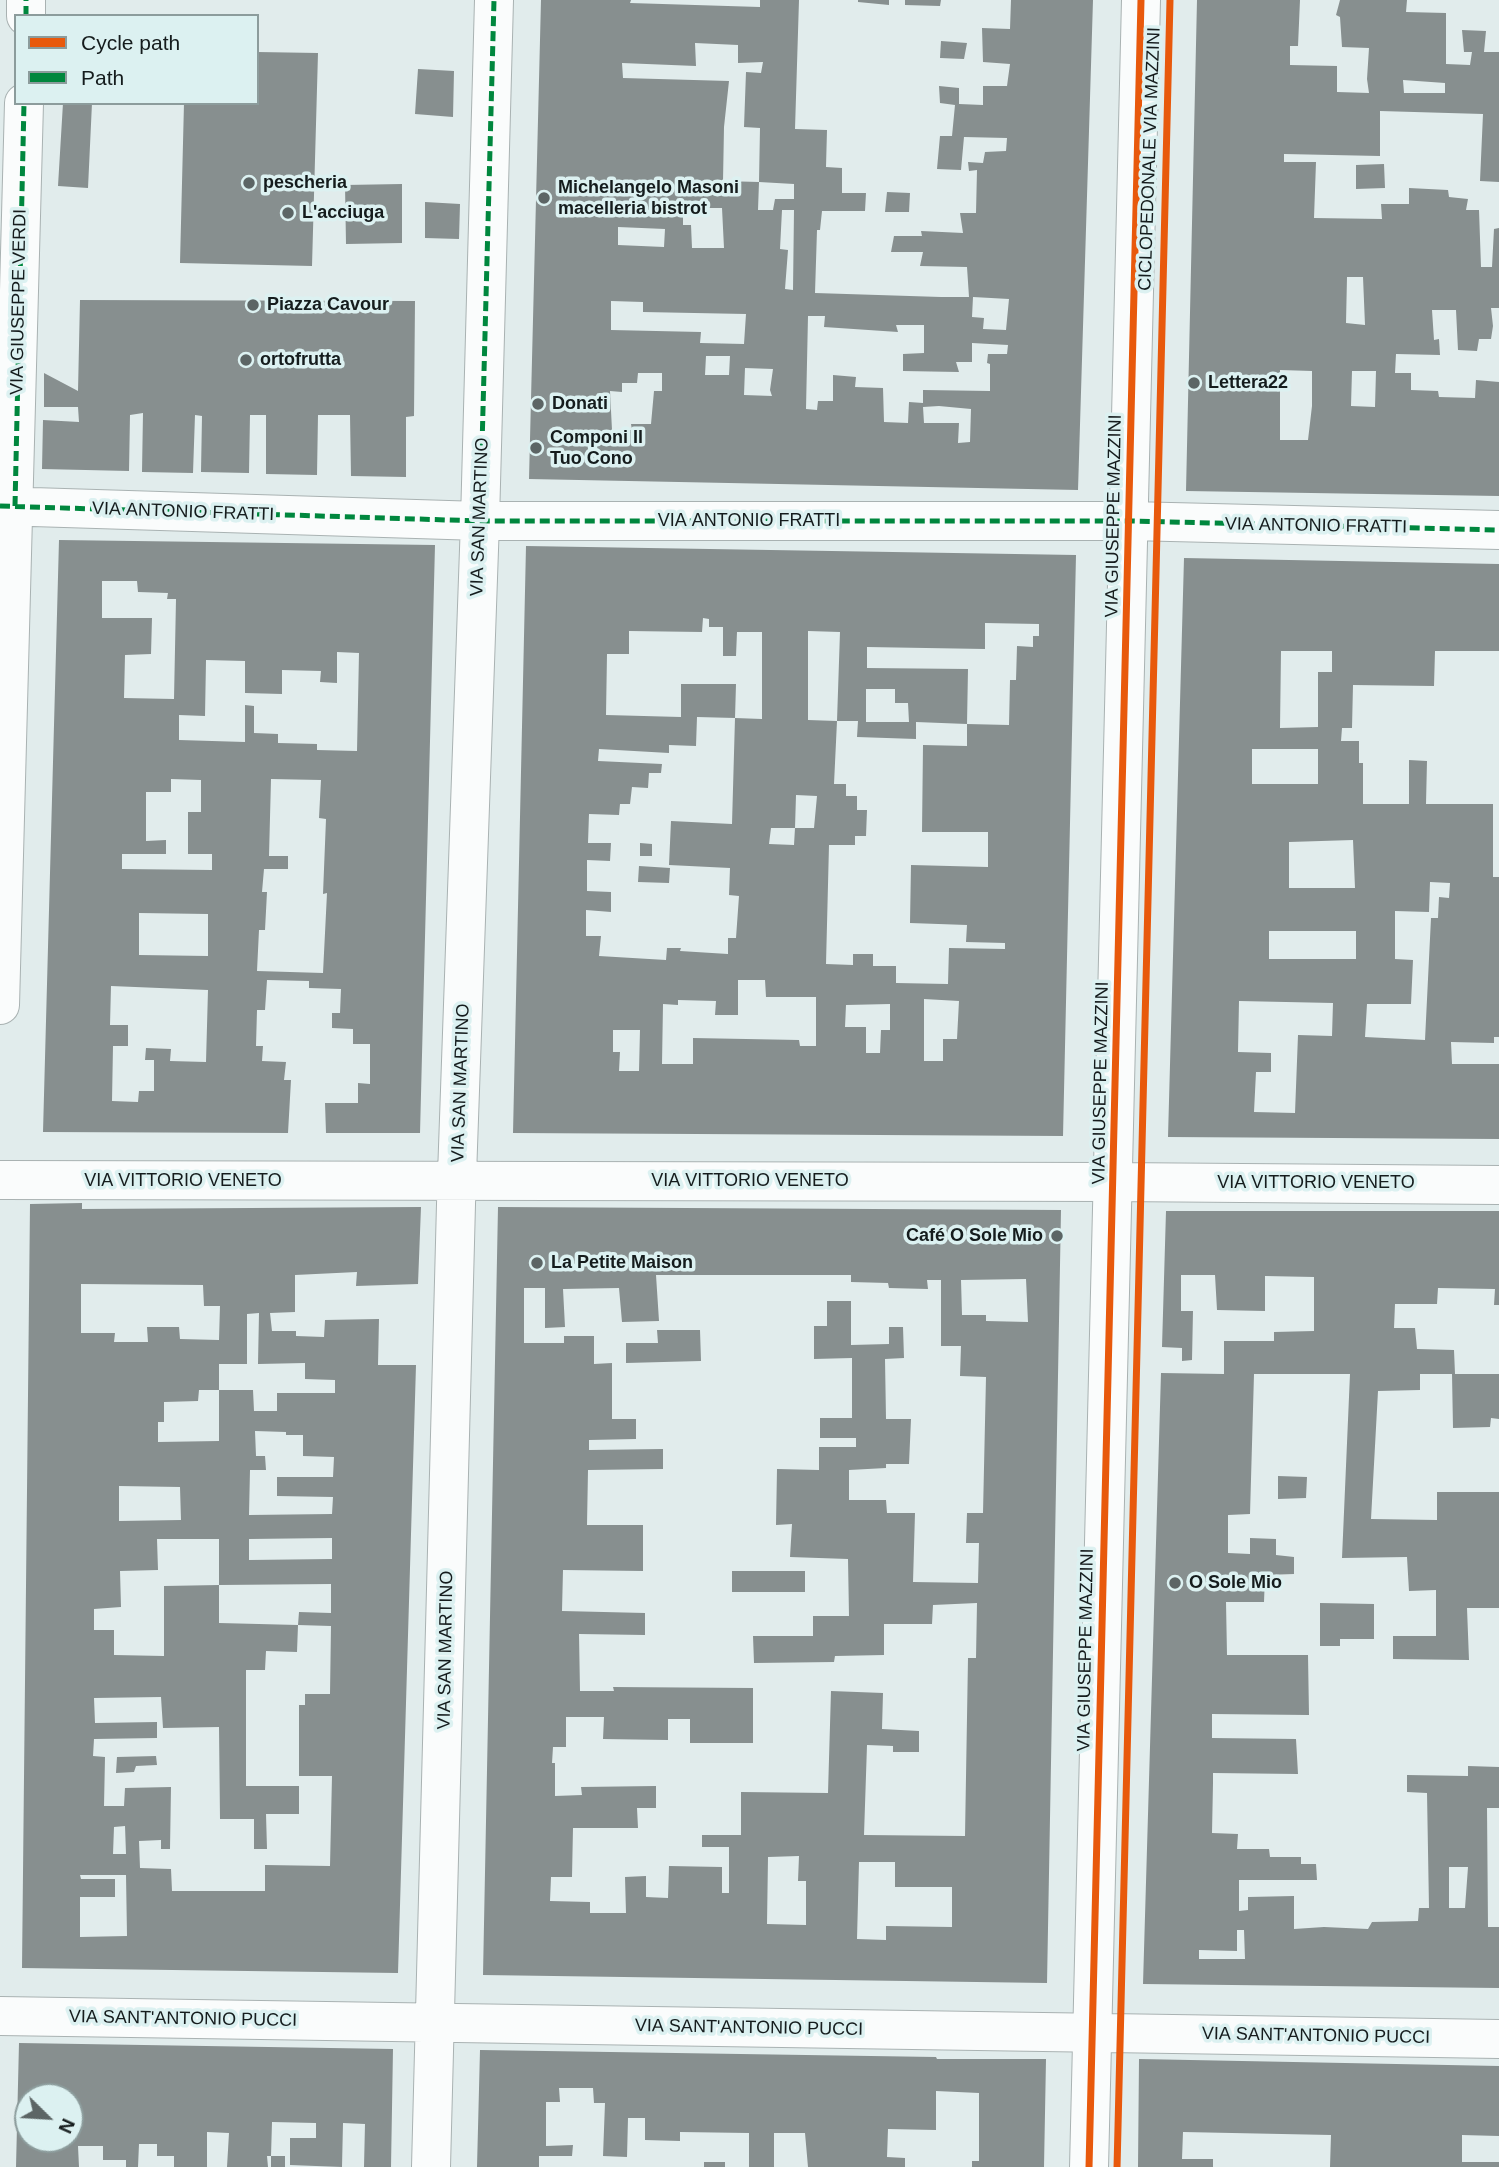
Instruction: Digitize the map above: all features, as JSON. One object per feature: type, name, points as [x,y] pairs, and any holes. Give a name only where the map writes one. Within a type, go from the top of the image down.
[{"type":"street","name":"VIA SAN MARTINO","points":[[431,2167],[494,0]]},
{"type":"street","name":"VIA GIUSEPPE MAZZINI","points":[[1089,2167],[1141,0]]},
{"type":"street","name":"VIA GIUSEPPE VERDI","points":[[0,1005],[7,506],[24,105]]},
{"type":"street","name":"VIA ANTONIO FRATTI","points":[[7,506],[480,521],[1130,522],[1499,530]]},
{"type":"street","name":"VIA VITTORIO VENETO","points":[[0,1180],[1499,1185]]},
{"type":"street","name":"VIA SANT'ANTONIO PUCCI","points":[[0,2016],[1499,2039]]},
{"type":"building","points":[[541,0],[631,0],[630,3],[760,7],[760,0],[799,0],[795,129],[827,130],[826,167],[842,168],[842,193],[866,193],[865,211],[822,211],[820,230],[817,230],[815,293],[969,297],[967,267],[920,266],[923,252],[891,252],[894,236],[922,236],[921,231],[963,233],[960,213],[976,213],[977,170],[969,171],[968,162],[983,163],[985,152],[1006,151],[1007,138],[964,137],[961,170],[937,169],[940,136],[952,136],[955,105],[940,103],[939,86],[959,88],[959,104],[983,105],[983,86],[1007,86],[1010,64],[983,62],[982,28],[1010,29],[1011,0],[1093,0],[1078,490],[529,479]],"holes":[[[695,43],[738,45],[738,63],[763,62],[761,73],[746,72],[744,127],[760,128],[759,182],[723,181],[724,127],[729,81],[623,78],[622,63],[696,66]],[[759,182],[794,184],[794,199],[775,199],[773,210],[758,210]],[[683,208],[722,208],[724,248],[692,248],[691,225],[683,225]],[[782,210],[794,210],[793,290],[785,289],[788,250],[780,249]],[[618,227],[665,229],[664,247],[618,245]],[[973,297],[1009,299],[1006,330],[983,329],[984,318],[972,317]],[[611,301],[643,302],[643,312],[746,314],[744,344],[700,343],[701,332],[611,330]],[[808,316],[825,316],[824,327],[898,332],[896,325],[924,325],[924,353],[903,354],[903,371],[959,372],[956,362],[972,362],[972,343],[1008,345],[1007,354],[988,354],[990,391],[923,390],[923,403],[909,402],[908,423],[884,422],[883,388],[855,387],[856,377],[833,375],[833,401],[818,401],[817,410],[806,409]],[[706,356],[730,356],[729,375],[705,375]],[[745,368],[773,369],[770,390],[772,396],[744,395]],[[638,373],[662,373],[662,391],[654,391],[651,424],[631,424],[632,430],[612,430],[610,391],[622,392],[622,383],[637,383]],[[923,407],[971,409],[970,442],[958,443],[959,423],[924,423]]]},
{"type":"building","points":[[889,0],[889,5],[858,2]]},
{"type":"building","points":[[905,0],[941,0],[940,6],[905,5]]},
{"type":"building","points":[[1197,0],[1300,0],[1298,46],[1290,46],[1290,65],[1337,66],[1337,92],[1369,93],[1369,48],[1342,47],[1340,17],[1336,15],[1340,0],[1407,0],[1406,12],[1446,13],[1446,64],[1470,65],[1472,52],[1464,52],[1462,30],[1486,31],[1484,52],[1499,52],[1499,182],[1480,181],[1483,114],[1380,111],[1380,156],[1284,154],[1284,162],[1316,162],[1314,218],[1382,219],[1381,204],[1409,204],[1409,188],[1448,190],[1449,197],[1468,199],[1466,210],[1479,210],[1481,267],[1492,267],[1494,229],[1499,228],[1499,308],[1491,308],[1491,339],[1479,339],[1477,351],[1458,350],[1456,310],[1432,310],[1434,340],[1439,339],[1440,355],[1396,354],[1395,373],[1411,373],[1411,390],[1438,391],[1439,397],[1475,398],[1476,380],[1499,382],[1499,496],[1186,491]],"holes":[[[1403,80],[1445,83],[1445,93],[1404,93]],[[1347,277],[1363,277],[1365,325],[1346,323]],[[1280,370],[1312,371],[1308,440],[1280,440]],[[1352,371],[1376,371],[1375,407],[1351,406]]]},
{"type":"building","points":[[941,41],[967,43],[964,59],[940,58]]},
{"type":"building","name":"pescheria","points":[[259,52],[318,53],[312,266],[180,263],[184,105],[259,105]]},
{"type":"building","points":[[418,69],[454,71],[453,117],[415,114]]},
{"type":"building","points":[[63,105],[92,105],[88,188],[58,186]]},
{"type":"building","points":[[1384,164],[1385,188],[1356,189],[1356,165]]},
{"type":"building","points":[[402,184],[402,243],[346,244],[345,185]]},
{"type":"building","points":[[887,192],[910,193],[909,212],[885,212]]},
{"type":"building","points":[[425,202],[460,204],[459,239],[425,238]]},
{"type":"building","points":[[80,300],[415,301],[414,416],[406,417],[406,477],[351,476],[350,415],[318,415],[317,475],[266,474],[266,415],[250,415],[249,473],[201,472],[202,416],[195,415],[193,473],[142,472],[143,413],[130,415],[129,471],[42,469],[43,420],[79,422],[78,407],[44,407],[44,373],[78,391]]},
{"type":"building","points":[[59,540],[435,545],[420,1133],[326,1133],[325,1103],[358,1103],[358,1083],[370,1084],[370,1044],[353,1044],[353,1029],[332,1028],[332,1013],[340,1013],[341,989],[309,988],[309,981],[267,980],[265,1010],[257,1010],[256,1046],[263,1046],[262,1061],[286,1062],[284,1080],[291,1080],[288,1133],[43,1132]],"holes":[[[102,581],[137,581],[138,592],[168,593],[167,599],[176,599],[174,699],[124,698],[125,655],[151,654],[152,618],[102,618]],[[337,652],[359,653],[357,751],[317,750],[317,744],[278,743],[278,734],[254,733],[254,706],[245,705],[245,742],[179,740],[179,715],[205,716],[206,660],[245,661],[245,693],[282,694],[282,670],[321,671],[320,682],[337,683]],[[171,779],[201,780],[201,812],[188,812],[188,854],[212,854],[212,870],[122,869],[122,854],[166,854],[166,840],[146,841],[146,792],[171,792]],[[271,779],[321,780],[319,818],[326,819],[323,894],[327,893],[323,973],[257,971],[259,930],[265,930],[267,892],[262,892],[264,869],[288,869],[288,856],[269,856]],[[139,913],[208,914],[208,956],[139,955]],[[111,986],[208,990],[206,1062],[170,1061],[171,1049],[146,1048],[145,1060],[154,1060],[154,1091],[139,1091],[138,1102],[112,1101],[113,1046],[128,1046],[128,1025],[110,1025]]]},
{"type":"building","points":[[526,546],[1076,555],[1063,1136],[513,1133]],"holes":[[[703,618],[709,619],[709,627],[723,627],[723,656],[736,656],[737,632],[762,632],[762,719],[735,718],[736,684],[681,684],[681,717],[606,715],[607,654],[629,654],[629,631],[702,632]],[[985,623],[1039,624],[1039,636],[1033,636],[1033,647],[1017,646],[1016,680],[1010,680],[1009,725],[967,724],[968,669],[867,668],[867,647],[985,649]],[[808,631],[840,632],[837,721],[808,720]],[[866,689],[895,689],[895,703],[908,703],[909,722],[866,722]],[[697,717],[735,718],[732,824],[671,821],[669,865],[730,868],[729,895],[739,896],[736,938],[728,938],[728,954],[667,948],[666,960],[599,956],[601,936],[586,936],[586,910],[611,912],[611,892],[587,891],[587,860],[610,861],[611,843],[588,843],[589,814],[619,815],[620,804],[630,804],[632,787],[648,788],[649,773],[661,773],[662,764],[598,761],[599,749],[669,753],[669,745],[696,746]],[[837,721],[858,721],[857,737],[916,739],[916,722],[967,724],[967,746],[923,745],[922,832],[988,832],[988,867],[911,865],[910,923],[967,925],[966,942],[1005,943],[1005,949],[949,948],[948,984],[896,983],[896,966],[873,966],[873,954],[853,954],[853,965],[826,964],[829,845],[855,845],[855,836],[866,836],[867,810],[857,810],[857,796],[846,796],[846,784],[834,784]],[[796,795],[817,796],[814,828],[795,828]],[[771,828],[795,828],[794,845],[769,844]],[[738,980],[765,980],[766,997],[816,997],[816,1046],[800,1046],[799,1040],[693,1038],[693,1064],[662,1064],[663,1004],[678,1005],[678,1000],[716,1001],[715,1015],[738,1015]],[[924,999],[959,1001],[957,1039],[943,1039],[943,1061],[924,1061]],[[890,1004],[890,1030],[881,1030],[880,1053],[866,1053],[866,1027],[845,1027],[846,1005]],[[613,1030],[640,1030],[639,1071],[619,1071],[620,1052],[613,1052]]]},
{"type":"building","points":[[1184,558],[1499,564],[1499,651],[1435,651],[1434,686],[1353,685],[1352,728],[1342,728],[1341,741],[1359,741],[1359,763],[1363,763],[1363,804],[1409,804],[1409,760],[1427,761],[1426,804],[1493,804],[1493,877],[1499,877],[1499,1037],[1494,1037],[1494,1043],[1451,1042],[1452,1064],[1499,1064],[1499,1139],[1168,1137]],"holes":[[[1281,651],[1332,651],[1332,672],[1318,672],[1318,727],[1280,728]],[[1252,749],[1318,749],[1318,784],[1252,784]],[[1353,840],[1355,888],[1289,888],[1289,842]],[[1430,882],[1450,883],[1449,898],[1439,897],[1438,918],[1431,918],[1425,1040],[1365,1037],[1367,1004],[1411,1004],[1413,960],[1395,959],[1395,911],[1429,912]],[[1269,931],[1356,931],[1356,959],[1269,959]],[[1239,1001],[1333,1003],[1332,1036],[1298,1035],[1295,1113],[1254,1112],[1256,1072],[1271,1072],[1271,1053],[1238,1052]]]},
{"type":"building","points":[[640,843],[652,844],[652,856],[640,856]]},
{"type":"building","points":[[639,866],[670,868],[669,883],[638,882]]},
{"type":"building","points":[[82,1203],[82,1209],[421,1207],[418,1284],[356,1286],[357,1272],[295,1275],[295,1312],[270,1313],[272,1331],[296,1331],[296,1336],[324,1337],[325,1320],[379,1319],[378,1365],[416,1365],[398,1973],[22,1968],[30,1204]],"holes":[[[81,1284],[203,1285],[204,1306],[220,1306],[219,1340],[180,1339],[179,1327],[147,1327],[148,1342],[114,1342],[115,1333],[81,1333]],[[259,1313],[258,1364],[305,1363],[305,1379],[335,1380],[335,1393],[277,1393],[277,1411],[254,1411],[253,1390],[219,1390],[219,1364],[247,1364],[247,1314]],[[199,1390],[219,1390],[219,1441],[158,1442],[158,1422],[164,1422],[164,1402],[198,1401]],[[255,1431],[303,1435],[303,1456],[334,1457],[333,1477],[277,1477],[277,1496],[333,1497],[332,1514],[249,1515],[250,1470],[266,1470],[265,1456],[256,1456]],[[119,1486],[180,1487],[181,1520],[119,1521]],[[332,1538],[332,1559],[249,1560],[249,1539]],[[157,1539],[219,1539],[219,1585],[164,1586],[164,1656],[114,1655],[114,1630],[94,1630],[94,1609],[121,1607],[120,1571],[158,1570]],[[331,1584],[331,1613],[299,1612],[298,1625],[219,1623],[219,1585]],[[298,1625],[331,1626],[330,1694],[305,1694],[305,1705],[299,1705],[299,1776],[332,1776],[330,1866],[265,1865],[265,1891],[172,1891],[171,1869],[140,1868],[139,1841],[161,1840],[161,1849],[170,1849],[171,1787],[125,1788],[124,1806],[104,1806],[105,1757],[93,1756],[94,1739],[157,1738],[157,1722],[95,1723],[94,1698],[161,1697],[163,1728],[219,1727],[220,1819],[254,1819],[254,1849],[267,1849],[266,1814],[299,1814],[299,1786],[246,1786],[246,1670],[265,1670],[266,1651],[297,1652]],[[125,1826],[126,1854],[113,1854],[114,1827]],[[80,1875],[126,1875],[127,1936],[80,1937],[80,1897],[115,1897],[115,1879],[81,1879]]]},
{"type":"building","points":[[498,1207],[1061,1210],[1047,1983],[483,1975]],"holes":[[[656,1275],[851,1275],[851,1282],[888,1283],[889,1288],[928,1289],[927,1280],[941,1280],[941,1346],[961,1346],[960,1376],[986,1377],[983,1513],[967,1513],[966,1543],[979,1543],[978,1583],[913,1582],[915,1513],[887,1513],[886,1500],[849,1500],[849,1470],[886,1468],[886,1464],[909,1464],[911,1419],[886,1419],[885,1359],[904,1358],[903,1327],[889,1327],[889,1344],[851,1345],[851,1301],[827,1301],[827,1326],[814,1326],[814,1359],[852,1358],[852,1418],[820,1418],[820,1438],[856,1438],[856,1447],[819,1447],[819,1470],[777,1469],[776,1525],[792,1524],[790,1557],[848,1559],[849,1616],[813,1616],[813,1636],[753,1636],[754,1663],[834,1662],[835,1656],[884,1655],[884,1624],[932,1624],[933,1605],[977,1603],[976,1658],[968,1658],[965,1836],[864,1835],[867,1745],[893,1746],[893,1752],[919,1752],[919,1731],[882,1729],[883,1693],[831,1691],[828,1793],[741,1792],[741,1835],[702,1835],[702,1847],[729,1847],[729,1893],[722,1893],[722,1867],[669,1866],[668,1898],[646,1897],[646,1876],[625,1877],[626,1913],[590,1913],[590,1902],[550,1901],[551,1877],[572,1877],[573,1828],[638,1828],[637,1808],[656,1808],[656,1786],[581,1787],[582,1795],[555,1796],[553,1747],[566,1747],[566,1717],[604,1717],[603,1739],[668,1740],[668,1719],[690,1719],[690,1743],[753,1743],[753,1688],[613,1687],[614,1691],[580,1691],[579,1634],[645,1635],[645,1613],[562,1611],[563,1570],[643,1571],[643,1525],[587,1525],[588,1470],[663,1469],[663,1449],[589,1450],[589,1440],[636,1439],[636,1419],[612,1419],[612,1363],[594,1364],[594,1336],[564,1336],[564,1343],[524,1343],[524,1288],[545,1288],[545,1328],[565,1327],[563,1289],[619,1288],[622,1322],[659,1321]],[[1026,1279],[1028,1322],[986,1321],[986,1315],[962,1315],[961,1280]],[[799,1856],[798,1881],[806,1881],[806,1925],[767,1924],[768,1857]],[[859,1862],[895,1862],[895,1887],[952,1887],[952,1927],[886,1926],[886,1940],[857,1939]]]},
{"type":"building","points":[[1166,1211],[1499,1211],[1499,1305],[1494,1305],[1495,1289],[1438,1288],[1437,1304],[1395,1304],[1394,1328],[1415,1328],[1417,1349],[1454,1350],[1455,1374],[1499,1374],[1499,1419],[1491,1418],[1490,1427],[1453,1428],[1452,1374],[1420,1374],[1420,1390],[1378,1391],[1371,1519],[1437,1520],[1437,1492],[1499,1492],[1499,1608],[1467,1608],[1469,1660],[1393,1659],[1393,1636],[1436,1636],[1436,1590],[1409,1591],[1407,1557],[1342,1558],[1350,1374],[1254,1374],[1250,1514],[1228,1515],[1228,1553],[1250,1554],[1250,1538],[1276,1539],[1276,1555],[1294,1557],[1294,1574],[1265,1575],[1264,1602],[1226,1602],[1227,1655],[1308,1655],[1309,1715],[1212,1714],[1212,1738],[1296,1739],[1298,1774],[1213,1773],[1212,1833],[1238,1834],[1237,1849],[1269,1849],[1270,1857],[1301,1857],[1301,1864],[1316,1864],[1317,1880],[1239,1880],[1239,1911],[1248,1910],[1248,1897],[1294,1896],[1294,1929],[1368,1929],[1372,1922],[1418,1921],[1419,1908],[1429,1908],[1427,1793],[1407,1792],[1407,1775],[1468,1776],[1468,1766],[1499,1767],[1499,1808],[1487,1808],[1488,1927],[1499,1927],[1499,1988],[1143,1984],[1161,1373],[1224,1374],[1224,1341],[1274,1341],[1274,1332],[1314,1331],[1314,1277],[1265,1276],[1265,1311],[1217,1310],[1215,1275],[1181,1275],[1181,1311],[1193,1311],[1192,1360],[1182,1361],[1182,1348],[1162,1347]],"holes":[[[1449,1867],[1468,1867],[1465,1908],[1449,1908]],[[1237,1930],[1244,1930],[1245,1959],[1199,1959],[1199,1950],[1237,1951]]]},
{"type":"building","points":[[657,1330],[700,1330],[701,1361],[626,1363],[626,1343],[658,1343]]},
{"type":"building","points":[[1278,1476],[1307,1477],[1306,1498],[1278,1499]]},
{"type":"building","points":[[732,1571],[805,1571],[805,1592],[732,1592]]},
{"type":"building","points":[[1320,1603],[1374,1604],[1374,1639],[1340,1639],[1340,1646],[1320,1646]]},
{"type":"building","points":[[156,1756],[157,1765],[136,1766],[134,1772],[116,1773],[117,1757]]},
{"type":"building","points":[[19,2043],[393,2049],[391,2167],[364,2167],[365,2124],[343,2123],[342,2167],[290,2165],[290,2138],[316,2138],[316,2123],[272,2122],[268,2167],[227,2167],[229,2133],[207,2132],[207,2167],[174,2167],[174,2156],[157,2156],[157,2144],[139,2144],[138,2167],[126,2167],[126,2160],[103,2160],[103,2146],[84,2146],[84,2083],[18,2083]]},
{"type":"building","points":[[480,2050],[1046,2059],[1044,2167],[972,2167],[972,2161],[979,2161],[979,2093],[936,2091],[936,2130],[888,2129],[887,2157],[905,2158],[905,2167],[808,2167],[805,2133],[774,2133],[774,2167],[749,2167],[749,2133],[680,2132],[680,2141],[645,2140],[645,2118],[628,2118],[627,2157],[603,2156],[605,2103],[594,2103],[593,2088],[559,2088],[560,2102],[546,2102],[546,2146],[573,2145],[572,2156],[539,2156],[539,2167],[477,2167]]},
{"type":"building","points":[[1139,2059],[1499,2066],[1499,2136],[1462,2135],[1462,2162],[1499,2162],[1499,2167],[1330,2167],[1331,2135],[1183,2132],[1182,2159],[1213,2159],[1213,2167],[1138,2167]]},
{"type":"building","points":[[16,2153],[78,2153],[79,2167],[16,2167]]},
{"type":"building","points":[[271,2156],[285,2156],[285,2167],[271,2167]]},
{"type":"building","points":[[704,2162],[725,2162],[725,2167],[704,2167]]},
{"type":"marked path","points":[[26,0],[26,14]]},
{"type":"marked path","points":[[480,521],[494,0]]},
{"type":"marked path","points":[[15,506],[24,105]]},
{"type":"marked path","points":[[0,506],[480,521],[1130,521],[1499,530]]},
{"type":"cycle path","name":"CICLOPEDONALE VIA MAZZINI","points":[[1089,2167],[1141,0]]},
{"type":"cycle path","name":"CICLOPEDONALE VIA MAZZINI","points":[[1117,2167],[1170,0]]},
{"type":"place","name":"pescheria","points":[[249,183]]},
{"type":"place","name":"Michelangelo Masoni macelleria bistrot","points":[[544,198]]},
{"type":"place","name":"L'acciuga","points":[[288,213]]},
{"type":"place","name":"Piazza Cavour","points":[[253,305]]},
{"type":"place","name":"ortofrutta","points":[[246,360]]},
{"type":"place","name":"Lettera22","points":[[1194,383]]},
{"type":"place","name":"Donati","points":[[538,404]]},
{"type":"place","name":"Componi Il Tuo Cono","points":[[536,448]]},
{"type":"place","name":"Café O Sole Mio","points":[[1057,1236]]},
{"type":"place","name":"La Petite Maison","points":[[537,1263]]},
{"type":"place","name":"O Sole Mio","points":[[1175,1583]]}]
